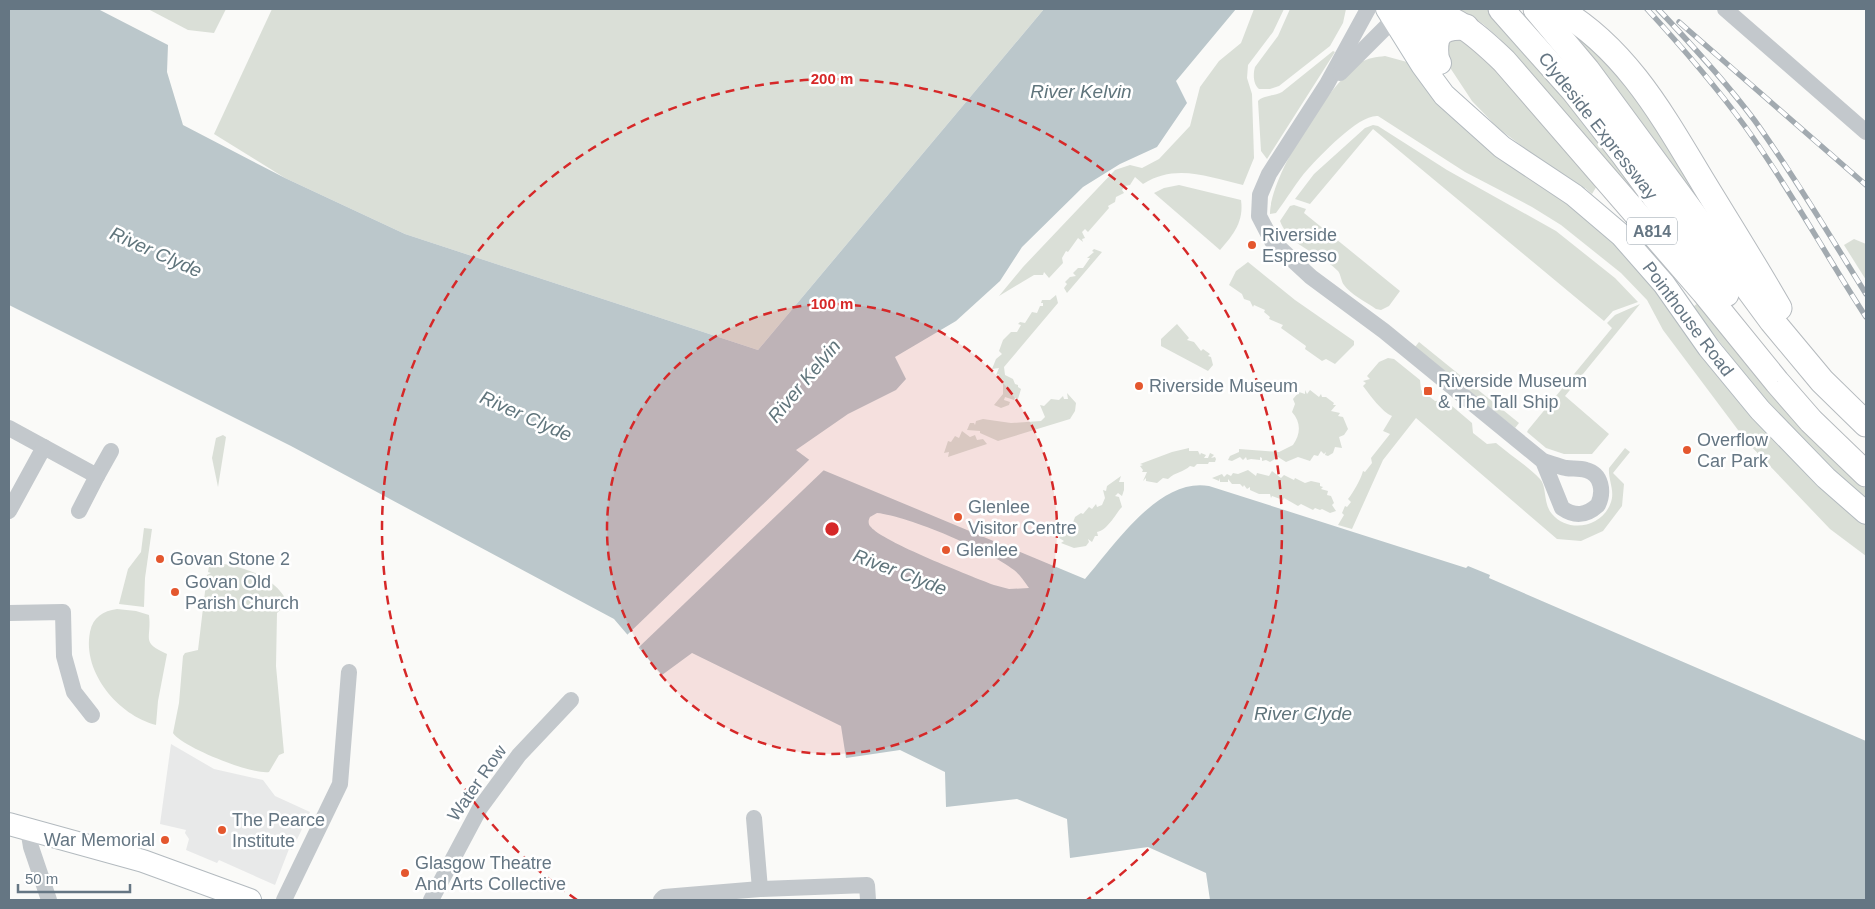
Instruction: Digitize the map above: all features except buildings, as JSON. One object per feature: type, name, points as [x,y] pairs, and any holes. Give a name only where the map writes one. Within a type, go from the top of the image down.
[{"type":"main road","name":"A814","points":[[1422,9],[1447,16],[1466,26],[1504,61],[1704,292],[1747,347],[1805,415],[1866,474]]},
{"type":"main road","name":"Clydeside Expressway","points":[[1501,9],[1585,105],[1764,344],[1832,420],[1866,453]]},
{"type":"main road","name":"Clydeside Expressway","points":[[1536,9],[1587,70],[1772,321],[1822,381],[1866,424]]},
{"type":"main road","name":"A814","points":[[1558,9],[1599,38],[1618,56],[1644,87],[1678,139],[1822,381]]},
{"type":"main road","points":[[1436,56],[1436,40],[1440,34],[1453,27],[1466,26]]},
{"type":"street","points":[[1368,9],[1327,84],[1269,174],[1260,195],[1259,216],[1265,232],[1272,242],[1311,277],[1384,331],[1543,461]]},
{"type":"street","points":[[1725,9],[1866,132]]},
{"type":"street","points":[[1327,84],[1400,12]]},
{"type":"street","name":"Pointhouse Road","points":[[1400,12],[1436,56],[1474,121]]},
{"type":"street","name":"Pointhouse Road","points":[[1400,12],[1444,95],[1502,147],[1574,195],[1621,235],[1664,284],[1709,348],[1760,410],[1826,478],[1866,513]]},
{"type":"street","points":[[9,428],[97,476]]},
{"type":"street","points":[[9,511],[44,447]]},
{"type":"street","points":[[79,511],[111,451]]},
{"type":"street","points":[[9,613],[62,612],[66,665],[74,692],[92,715]]},
{"type":"street","points":[[284,900],[340,784],[349,672]]},
{"type":"street","name":"Water Row","points":[[431,900],[447,866],[480,808],[519,756],[571,700]]},
{"type":"street","points":[[754,818],[760,889]]},
{"type":"street","points":[[18,827],[31,847],[49,900]]},
{"type":"street","points":[[18,827],[143,861],[250,900]]},
{"type":"street","points":[[662,899],[760,889],[867,885],[868,900]]},
{"type":"shaded area","points":[[148,9],[226,9],[214,33],[188,30]]},
{"type":"shaded area","points":[[272,9],[1044,9],[758,350],[405,234],[285,178],[214,134]]},
{"type":"shaded area","points":[[1254,9],[1284,9],[1273,32],[1248,65],[1247,78],[1252,94],[1254,158],[1243,185],[1205,176],[1180,173],[1168,174],[1143,184],[1135,177],[1130,185],[1125,186],[1122,190],[1124,193],[1116,197],[1115,202],[1108,206],[1109,208],[1088,232],[1085,229],[1082,232],[1085,238],[1082,239],[1083,242],[1078,238],[1068,252],[1066,251],[1062,258],[1063,263],[1049,278],[1044,272],[1043,275],[1034,275],[999,296],[1023,267],[1115,170],[1130,165],[1142,168],[1159,159],[1190,126],[1200,87],[1219,61],[1241,43]]},
{"type":"shaded area","points":[[1290,9],[1346,9],[1343,23],[1330,46],[1279,86],[1270,89],[1259,89],[1254,79],[1255,67],[1278,36]]},
{"type":"shaded area","points":[[1459,9],[1491,9],[1654,209],[1646,210],[1499,38],[1483,24]]},
{"type":"shaded area","points":[[1556,14],[1618,64],[1729,245]]},
{"type":"shaded area","points":[[1463,32],[1598,184],[1592,194],[1585,188],[1582,192],[1498,128],[1472,101],[1445,60],[1448,33]]},
{"type":"shaded area","points":[[1333,51],[1335,52],[1267,159],[1261,151],[1258,101],[1282,92]]},
{"type":"shaded area","points":[[1385,56],[1407,62],[1599,225],[1866,523],[1866,556],[1830,529],[1747,442],[1663,330],[1647,300],[1621,273],[1561,225],[1532,207],[1465,172],[1378,116],[1361,121],[1341,137],[1304,174],[1276,213],[1270,214],[1280,177],[1290,155],[1317,110],[1347,74],[1360,63]]},
{"type":"shaded area","points":[[1373,125],[1378,126],[1447,170],[1556,231],[1615,278],[1638,302],[1613,311],[1604,321],[1373,129],[1310,204],[1295,199],[1314,174],[1365,128]]},
{"type":"shaded area","points":[[1179,185],[1241,200],[1242,208],[1237,227],[1220,250],[1154,193],[1164,188]]},
{"type":"shaded area","points":[[1294,205],[1306,209],[1304,213],[1400,291],[1389,306],[1381,310],[1376,309],[1354,295],[1344,285],[1338,271],[1291,237],[1280,221],[1290,206]]},
{"type":"shaded area","points":[[1854,239],[1866,244],[1866,280],[1844,245]]},
{"type":"shaded area","points":[[1094,249],[1102,252],[1067,293],[1064,288],[1067,284],[1065,282],[1070,277],[1076,276],[1073,273],[1078,268],[1083,268],[1090,258],[1087,258],[1094,252],[1092,251]]},
{"type":"shaded area","points":[[1248,262],[1295,300],[1354,341],[1354,345],[1335,364],[1326,359],[1322,361],[1305,349],[1306,346],[1281,328],[1283,325],[1269,319],[1270,317],[1264,312],[1265,310],[1254,305],[1253,307],[1250,301],[1244,299],[1242,294],[1229,285],[1236,271]]},
{"type":"shaded area","points":[[1056,295],[1058,303],[1004,367],[1005,375],[1013,379],[1015,384],[1021,389],[1018,399],[1015,398],[1014,400],[1005,397],[1004,400],[1010,402],[1009,405],[1001,408],[994,405],[1003,394],[1003,380],[998,377],[999,374],[996,375],[999,368],[992,369],[996,359],[1002,354],[999,351],[1003,340],[1011,332],[1017,332],[1021,325],[1018,324],[1020,322],[1025,323],[1032,312],[1037,313],[1040,306],[1043,306],[1042,300],[1050,300]]},
{"type":"shaded area","points":[[1699,302],[1804,430],[1866,489],[1866,501],[1781,422],[1693,307]]},
{"type":"shaded area","points":[[1640,304],[1565,396],[1609,434],[1592,454],[1564,454],[1546,448],[1527,432],[1528,430],[1612,328],[1607,323],[1615,315]]},
{"type":"shaded area","points":[[1177,324],[1189,338],[1187,340],[1194,342],[1201,351],[1203,349],[1210,354],[1208,356],[1211,357],[1213,365],[1208,371],[1161,346],[1161,339]]},
{"type":"shaded area","points":[[1419,342],[1519,423],[1515,428],[1415,347]]},
{"type":"shaded area","points":[[1388,358],[1394,359],[1420,380],[1421,390],[1435,401],[1445,400],[1472,423],[1473,433],[1487,444],[1496,443],[1535,474],[1544,486],[1549,510],[1559,520],[1567,524],[1585,525],[1601,517],[1607,511],[1612,498],[1609,468],[1625,448],[1630,452],[1613,473],[1624,484],[1622,506],[1603,531],[1581,541],[1557,539],[1416,418],[1383,460],[1352,529],[1338,525],[1344,515],[1342,513],[1345,506],[1347,507],[1351,502],[1348,499],[1357,486],[1363,471],[1365,472],[1372,463],[1371,458],[1390,434],[1383,431],[1392,416],[1380,407],[1363,386],[1366,383],[1363,381],[1370,379],[1367,376],[1379,362]]},
{"type":"shaded area","points":[[1305,390],[1307,394],[1310,390],[1319,397],[1321,394],[1322,397],[1326,397],[1334,403],[1333,405],[1336,405],[1331,411],[1340,413],[1338,416],[1343,417],[1348,429],[1344,435],[1339,437],[1342,448],[1335,447],[1333,453],[1328,456],[1325,455],[1326,452],[1324,454],[1321,451],[1318,456],[1314,455],[1310,461],[1298,457],[1286,462],[1278,457],[1270,462],[1262,461],[1260,457],[1260,460],[1247,460],[1246,457],[1243,460],[1240,457],[1232,461],[1228,460],[1230,456],[1239,452],[1239,449],[1279,452],[1293,445],[1299,428],[1292,412],[1295,404],[1293,399],[1299,392],[1305,394]]},
{"type":"shaded area","points":[[1067,393],[1076,403],[1075,411],[1070,419],[998,441],[980,433],[980,431],[967,430],[970,423],[975,425],[976,421],[983,419],[1011,423],[1041,421],[1045,417],[1040,405],[1044,406],[1051,399],[1059,400],[1063,396],[1064,399],[1068,399]]},
{"type":"shaded area","points":[[962,431],[970,437],[975,435],[977,440],[983,439],[987,444],[948,457],[949,452],[944,453],[948,441],[951,442],[955,436],[959,438]]},
{"type":"shaded area","points":[[223,435],[226,437],[218,487],[212,458],[216,438]]},
{"type":"shaded area","points":[[1189,448],[1189,451],[1198,451],[1200,455],[1201,453],[1206,455],[1204,458],[1208,458],[1210,453],[1214,455],[1211,458],[1215,457],[1215,462],[1197,464],[1194,467],[1190,466],[1168,479],[1163,478],[1157,483],[1146,481],[1146,478],[1143,481],[1147,472],[1142,472],[1143,470],[1140,466],[1143,465],[1140,464]]},
{"type":"shaded area","points":[[1248,470],[1256,476],[1257,473],[1269,476],[1272,471],[1281,478],[1284,475],[1305,483],[1311,481],[1320,483],[1320,486],[1323,487],[1321,489],[1328,491],[1327,495],[1331,496],[1334,503],[1332,505],[1336,511],[1330,513],[1322,509],[1315,508],[1313,510],[1301,504],[1298,506],[1284,498],[1283,500],[1272,496],[1271,498],[1270,494],[1259,494],[1250,490],[1250,487],[1247,489],[1244,485],[1243,487],[1240,484],[1232,484],[1228,479],[1228,482],[1220,482],[1220,478],[1219,481],[1212,478],[1222,474],[1224,477],[1227,474],[1231,476],[1233,473],[1238,474]]},
{"type":"shaded area","points":[[1121,476],[1119,482],[1124,482],[1124,490],[1122,496],[1118,493],[1115,496],[1119,497],[1122,507],[1108,525],[1097,532],[1098,536],[1095,536],[1092,542],[1088,539],[1089,542],[1086,546],[1074,548],[1061,543],[1064,541],[1059,538],[1060,536],[1063,537],[1063,533],[1067,530],[1070,531],[1075,517],[1081,513],[1083,514],[1089,507],[1092,509],[1096,504],[1097,507],[1102,505],[1105,498],[1103,490],[1106,491],[1107,486]]},
{"type":"shaded area","points":[[144,528],[152,529],[145,578],[144,607],[119,604],[128,569],[141,552]]},
{"type":"shaded area","points":[[210,561],[244,569],[265,578],[282,593],[288,603],[277,613],[276,666],[284,753],[279,755],[269,772],[248,769],[218,759],[189,745],[173,733],[179,703],[183,656],[185,653],[198,650],[207,575],[211,573],[208,572]]},
{"type":"shaded area","points":[[117,609],[136,611],[149,615],[150,643],[167,654],[158,701],[156,725],[142,720],[116,702],[97,676],[92,662],[89,647],[91,627],[103,613]]},
{"type":"shaded area","name":"The Pearce Institute","points":[[171,744],[214,769],[263,780],[275,796],[310,812],[292,850],[289,849],[275,885],[219,860],[217,863],[186,850],[189,839],[185,833],[186,830],[160,824]]},
{"type":"water","name":"River Clyde","points":[[9,9],[98,9],[168,45],[167,72],[183,125],[285,178],[405,234],[758,350],[1044,9],[1236,9],[1176,81],[1187,103],[1157,147],[1120,164],[1083,187],[1022,247],[1000,281],[956,321],[895,357],[906,379],[896,390],[848,414],[796,450],[823,470],[1085,579],[1139,517],[1155,503],[1173,492],[1191,486],[1209,486],[1466,568],[1468,566],[1490,575],[1489,578],[1866,741],[1866,900],[1210,900],[1206,873],[1148,847],[1070,858],[1067,819],[1017,799],[946,807],[945,772],[900,750],[846,758],[841,726],[692,653],[662,675],[614,619],[291,446],[9,305]],"holes":[[[877,513],[928,527],[968,544],[1014,570],[1029,588],[1009,589],[983,581],[891,541],[869,525],[870,517]]]},
{"type":"pier","points":[[811,458],[826,468],[638,648],[626,636]]},
{"type":"railway","points":[[1647,9],[1697,66],[1744,125],[1776,172],[1866,317]]},
{"type":"railway","points":[[1658,9],[1708,64],[1755,121],[1798,185],[1866,294]]},
{"type":"railway","points":[[1679,22],[1866,185]]},
{"type":"place","name":"Riverside Espresso","points":[[1252,245]]},
{"type":"place","name":"Riverside Museum","points":[[1139,386]]},
{"type":"place","name":"Riverside Museum & The Tall Ship","points":[[1428,391]]},
{"type":"place","name":"Overflow Car Park","points":[[1687,450]]},
{"type":"place","name":"Glenlee Visitor Centre","points":[[958,517]]},
{"type":"place","name":"Glenlee","points":[[946,550]]},
{"type":"place","name":"Govan Stone 2","points":[[160,559]]},
{"type":"place","name":"Govan Old Parish Church","points":[[175,592]]},
{"type":"place","name":"The Pearce Institute","points":[[222,830]]},
{"type":"place","name":"War Memorial","points":[[165,840]]},
{"type":"place","name":"Glasgow Theatre And Arts Collective","points":[[405,873]]},
{"type":"water label","name":"River Kelvin","points":[[1081,91]]},
{"type":"water label","name":"River Kelvin","points":[[804,381]]}]
